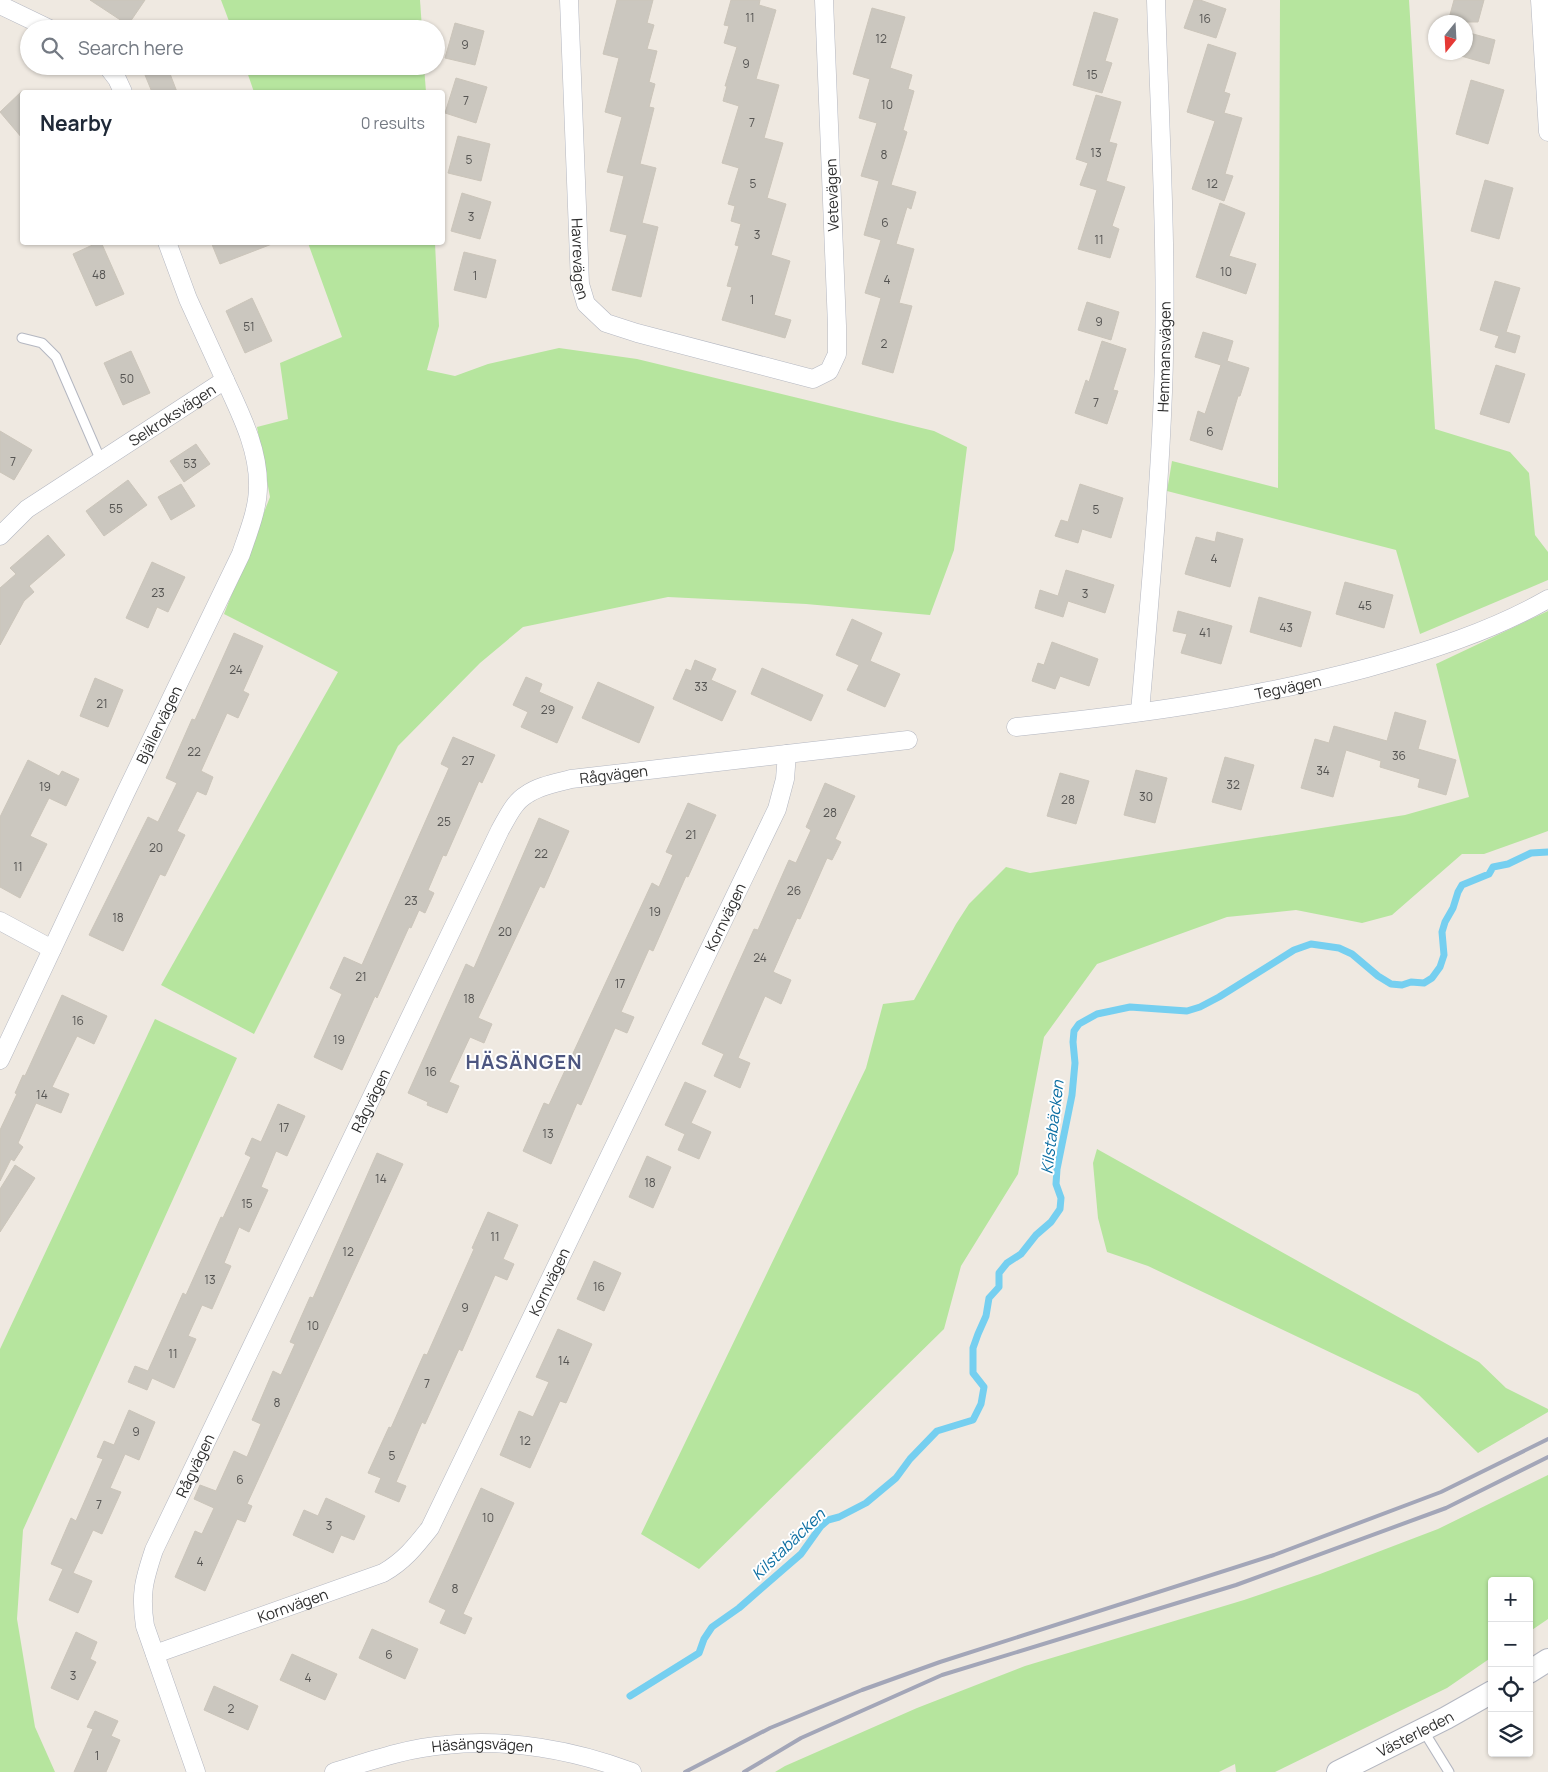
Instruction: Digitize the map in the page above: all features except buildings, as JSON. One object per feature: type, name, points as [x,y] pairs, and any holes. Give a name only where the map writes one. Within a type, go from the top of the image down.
[{"type":"street","name":"Havrevägen","points":[[569,0],[580,284],[586,304],[606,323],[637,333],[814,379]]},
{"type":"street","name":"Vetevägen","points":[[814,379],[829,371],[837,354],[824,0]]},
{"type":"street","name":"Hemmansvägen","points":[[1140,712],[1160,469],[1163,392],[1164,255],[1156,0]]},
{"type":"street","points":[[1540,0],[1548,132]]},
{"type":"street","points":[[0,5],[31,20]]},
{"type":"street","points":[[114,75],[122,90]]},
{"type":"street","name":"Selkroksvägen","points":[[4,526],[27,509],[225,380],[188,300],[168,245]]},
{"type":"street","name":"Bjällervägen","points":[[0,1060],[125,794],[241,554],[252,523],[258,488],[255,454],[239,410],[225,380]]},
{"type":"street","name":"Tegvägen","points":[[1016,727],[1223,700],[1321,680],[1417,654],[1480,632],[1548,599]]},
{"type":"street","name":"Rågvägen","points":[[196,1772],[145,1626],[142,1604],[144,1580],[154,1550],[510,812],[525,795],[544,786],[571,779],[908,740]]},
{"type":"street","name":"Kornvägen","points":[[155,1654],[383,1574],[412,1551],[430,1528],[777,809],[785,779],[787,754]]},
{"type":"street","points":[[0,921],[52,950]]},
{"type":"street","points":[[1533,1669],[1548,1660]]},
{"type":"street","name":"Västerleden","points":[[1338,1772],[1423,1730],[1488,1694]]},
{"type":"street","name":"Häsängsvägen","points":[[334,1772],[420,1749],[444,1745],[488,1743],[532,1747],[577,1755],[632,1772]]},
{"type":"lane","points":[[22,338],[42,343],[56,357],[102,461]]},
{"type":"lane","points":[[1423,1730],[1449,1772]]},
{"type":"green space","points":[[221,0],[420,0],[421,20],[229,20]]},
{"type":"green space","points":[[1280,0],[1409,0],[1435,429],[1510,452],[1529,473],[1535,535],[1548,552],[1548,580],[1420,634],[1396,550],[1167,491],[1172,461],[1278,488]]},
{"type":"green space","points":[[248,75],[425,75],[426,90],[253,90]]},
{"type":"green space","points":[[309,245],[435,245],[439,326],[427,370],[455,376],[488,364],[559,348],[637,359],[934,431],[967,447],[954,550],[930,615],[806,604],[668,597],[523,627],[480,663],[398,746],[254,1034],[161,985],[338,672],[224,614],[270,497],[257,427],[288,419],[280,363],[342,337]]},
{"type":"green space","points":[[1548,611],[1548,831],[1484,854],[1462,854],[1392,915],[1362,923],[1296,910],[1227,917],[1097,964],[1044,1037],[1018,1174],[961,1266],[944,1329],[699,1569],[641,1534],[866,1068],[883,1004],[914,1000],[969,904],[1006,867],[1030,873],[1405,815],[1469,797],[1436,664]]},
{"type":"green space","points":[[155,1019],[237,1058],[23,1530],[17,1619],[35,1727],[55,1772],[0,1772],[0,1349]]},
{"type":"green space","points":[[1097,1149],[1479,1362],[1506,1388],[1548,1409],[1548,1412],[1478,1453],[1418,1394],[1148,1266],[1107,1252],[1098,1218],[1093,1163]]},
{"type":"green space","points":[[1548,1475],[1548,1619],[1533,1629],[1533,1577],[1488,1577],[1488,1660],[1447,1688],[1275,1772],[1236,1772],[1235,1764],[1219,1772],[775,1772],[917,1708],[1025,1666],[1244,1600],[1320,1574],[1438,1529]]},
{"type":"waterway","name":"Kilstabäcken","points":[[630,1696],[699,1653],[704,1639],[712,1627],[739,1608],[801,1554],[821,1526],[828,1520],[839,1517],[866,1503],[896,1478],[910,1459],[937,1431],[973,1420],[981,1404],[984,1387],[973,1373],[973,1348],[986,1316],[989,1298],[999,1287],[999,1273],[1007,1263],[1021,1254],[1036,1235],[1051,1222],[1060,1209],[1061,1198],[1056,1184],[1057,1169],[1072,1095],[1075,1063],[1074,1031],[1079,1024],[1097,1014],[1130,1007],[1187,1011],[1200,1007],[1294,950],[1311,944],[1339,948],[1352,954],[1378,976],[1391,984],[1424,983],[1432,978],[1440,967],[1444,955],[1442,932],[1462,885],[1489,874],[1493,867],[1508,864],[1531,853],[1548,852]]},
{"type":"railway","points":[[685,1772],[770,1728],[862,1690],[940,1662],[1274,1555],[1441,1492],[1548,1439]]},
{"type":"railway","points":[[744,1772],[801,1738],[942,1675],[1236,1585],[1446,1508],[1548,1457]]},
{"type":"district","name":"HÄSÄNGEN","points":[[524,1061]]}]
